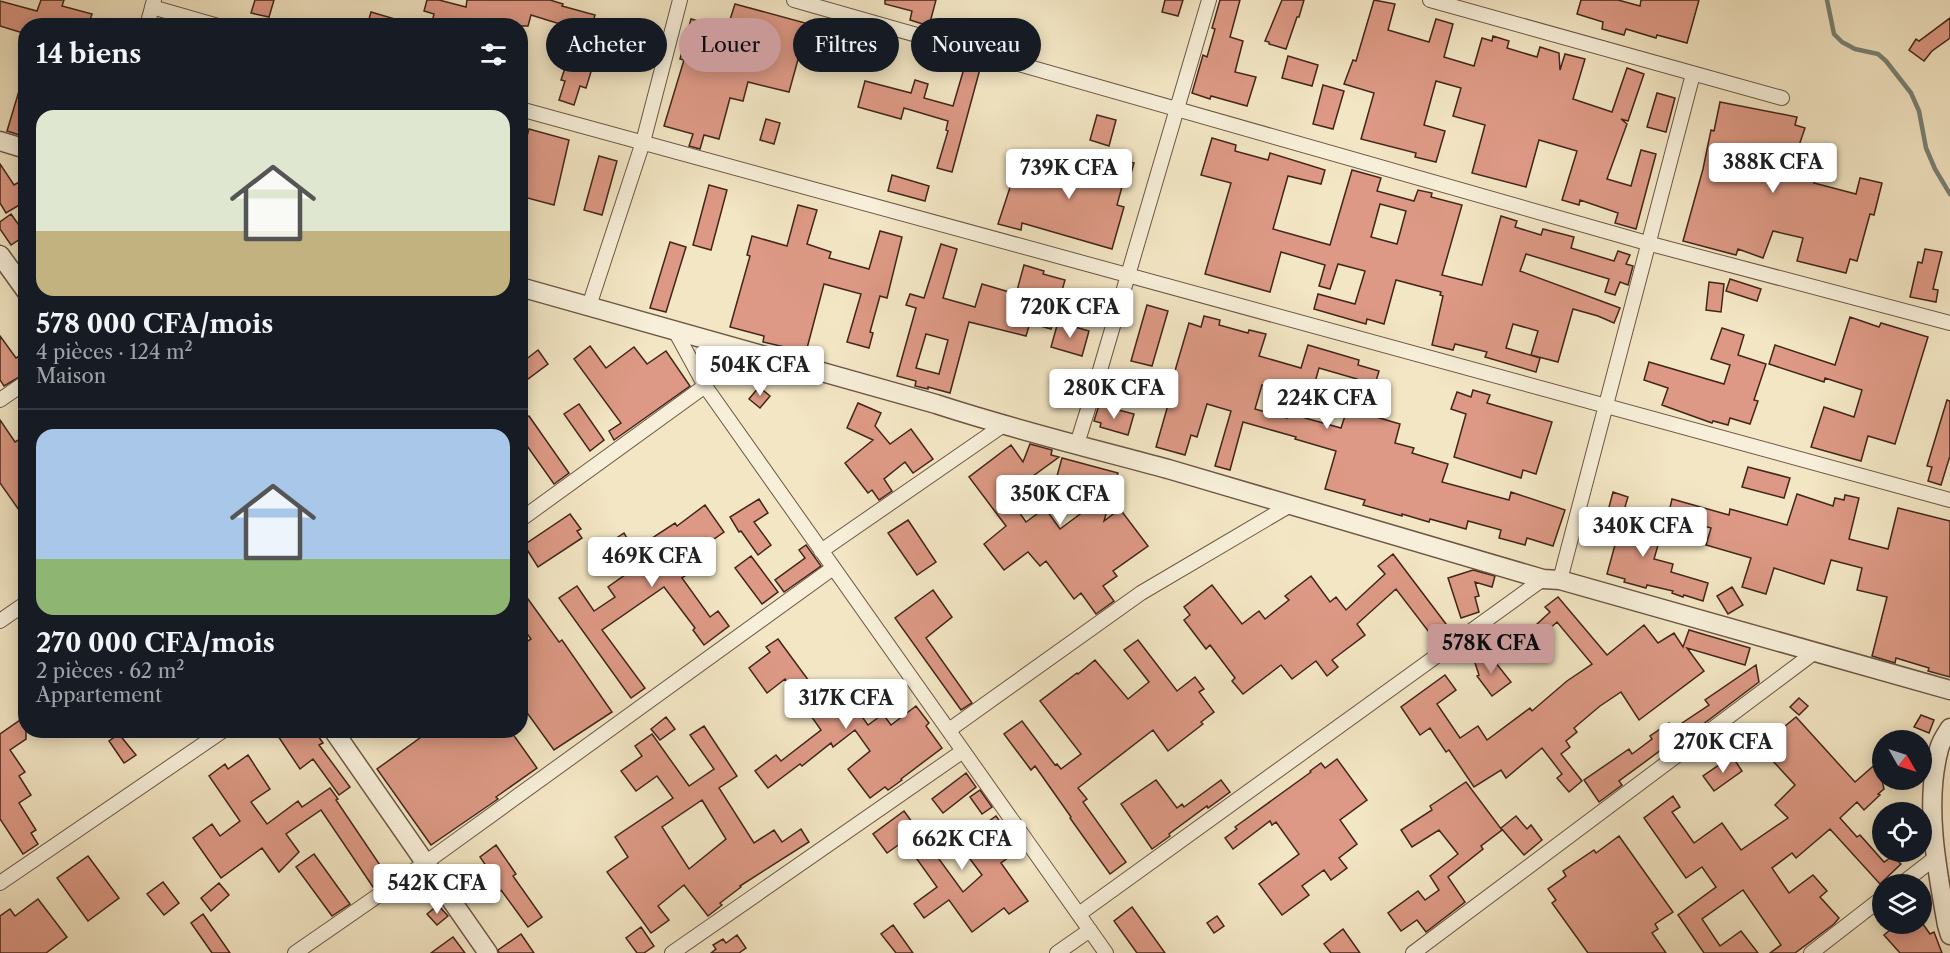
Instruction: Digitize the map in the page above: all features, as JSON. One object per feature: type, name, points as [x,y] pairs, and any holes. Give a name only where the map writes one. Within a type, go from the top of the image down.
[{"type":"street","points":[[589,306],[643,142],[680,0]]},
{"type":"street","points":[[794,0],[1647,243],[1950,323]]},
{"type":"street","points":[[1077,444],[1209,0]]},
{"type":"street","points":[[1430,0],[1782,98]]},
{"type":"street","points":[[153,4],[194,18]]},
{"type":"street","points":[[1079,914],[1551,579],[1605,407],[1693,74]]},
{"type":"street","points":[[528,111],[1950,500]]},
{"type":"street","points":[[0,141],[18,147]]},
{"type":"street","points":[[0,255],[18,280]]},
{"type":"street","points":[[528,289],[936,404],[1002,426],[1077,444],[1950,690]]},
{"type":"street","points":[[675,331],[705,387],[1106,953]]},
{"type":"street","points":[[528,514],[705,387]]},
{"type":"street","points":[[0,400],[18,388]]},
{"type":"street","points":[[821,550],[1002,426]]},
{"type":"street","points":[[949,730],[1141,593],[1292,504]]},
{"type":"street","points":[[296,953],[425,863],[833,568]]},
{"type":"street","points":[[0,621],[18,609]]},
{"type":"street","points":[[1413,953],[1815,652]]},
{"type":"street","points":[[1950,728],[1940,747],[1934,782],[1935,858],[1950,935]]},
{"type":"street","points":[[0,883],[212,738]]},
{"type":"street","points":[[339,738],[488,953]]},
{"type":"street","points":[[672,953],[963,751]]},
{"type":"street","points":[[1914,874],[1935,858]]},
{"type":"street","points":[[1811,953],[1872,906]]},
{"type":"street","points":[[1057,953],[1090,930]]},
{"type":"building","points":[[41,0],[64,0],[62,6],[92,14],[91,18],[18,18],[18,32],[0,26],[0,1],[37,11]]},
{"type":"building","points":[[255,0],[274,0],[269,17],[251,13]]},
{"type":"building","points":[[427,0],[439,0],[466,7],[467,0],[550,0],[563,4],[562,6],[595,15],[594,18],[546,20],[531,15],[528,26],[528,18],[433,18],[434,14],[424,11]]},
{"type":"building","points":[[885,0],[936,0],[931,18],[911,18],[911,20],[910,20],[912,11],[885,4]]},
{"type":"building","points":[[1165,0],[1183,0],[1178,16],[1162,12]]},
{"type":"building","points":[[1220,0],[1240,0],[1230,37],[1243,41],[1235,72],[1256,77],[1247,106],[1192,93],[1203,55],[1207,57]]},
{"type":"building","points":[[1282,0],[1304,0],[1286,49],[1265,41]]},
{"type":"building","points":[[1374,0],[1395,4],[1388,30],[1429,42],[1436,19],[1453,24],[1444,57],[1474,66],[1482,38],[1492,41],[1493,36],[1509,41],[1507,48],[1537,57],[1540,47],[1559,53],[1560,70],[1565,54],[1585,59],[1573,99],[1612,112],[1627,68],[1644,74],[1628,121],[1621,119],[1627,124],[1607,179],[1631,186],[1641,150],[1656,154],[1636,229],[1615,223],[1618,213],[1580,200],[1579,205],[1562,200],[1577,151],[1539,140],[1526,187],[1472,173],[1485,125],[1453,116],[1461,88],[1436,81],[1424,125],[1445,131],[1436,162],[1415,157],[1416,153],[1361,139],[1374,93],[1344,84],[1353,60],[1356,61]]},
{"type":"building","points":[[1581,0],[1618,0],[1640,6],[1641,0],[1699,0],[1687,43],[1657,35],[1656,38],[1626,29],[1624,35],[1602,29],[1603,22],[1577,14]]},
{"type":"building","points":[[735,4],[793,20],[795,72],[789,92],[748,82],[743,101],[730,98],[719,139],[704,135],[700,149],[689,146],[693,134],[664,126],[680,72],[781,72],[781,18],[731,18]]},
{"type":"building","points":[[371,12],[391,18],[369,18]]},
{"type":"building","points":[[1950,18],[1950,38],[1932,51],[1924,61],[1909,50],[1916,39],[1919,41]]},
{"type":"building","points":[[1288,56],[1318,65],[1312,86],[1282,78]]},
{"type":"building","points":[[564,72],[591,72],[586,88],[580,86],[574,105],[559,100],[565,81],[561,80]]},
{"type":"building","points":[[963,72],[979,72],[952,172],[937,168],[948,131],[946,130],[948,121],[904,108],[901,119],[858,107],[865,81],[911,93],[915,80],[928,84],[924,98],[953,106]]},
{"type":"building","points":[[1323,85],[1344,91],[1333,129],[1313,124]]},
{"type":"building","points":[[1657,93],[1675,98],[1666,132],[1647,127]]},
{"type":"building","points":[[18,94],[18,134],[7,131]]},
{"type":"building","points":[[1720,102],[1797,117],[1795,125],[1805,128],[1793,163],[1818,170],[1814,183],[1856,194],[1860,178],[1882,183],[1874,215],[1870,214],[1857,261],[1850,259],[1846,273],[1797,261],[1803,238],[1773,231],[1763,258],[1738,249],[1736,255],[1683,241]]},
{"type":"building","points":[[1097,115],[1116,120],[1109,146],[1090,140]]},
{"type":"building","points":[[766,119],[780,123],[774,144],[760,140]]},
{"type":"building","points":[[529,129],[569,140],[554,205],[528,198]]},
{"type":"building","points":[[1212,138],[1236,145],[1235,151],[1268,160],[1270,153],[1325,170],[1321,184],[1288,176],[1273,229],[1330,245],[1352,170],[1381,178],[1377,191],[1414,201],[1418,190],[1432,193],[1431,197],[1462,205],[1442,275],[1482,285],[1501,216],[1517,221],[1515,227],[1541,235],[1543,229],[1574,237],[1571,248],[1614,261],[1618,251],[1630,255],[1626,264],[1633,266],[1628,285],[1620,282],[1615,295],[1605,292],[1609,279],[1526,254],[1520,271],[1620,308],[1614,323],[1573,309],[1558,362],[1531,355],[1538,331],[1513,324],[1506,348],[1540,358],[1536,372],[1485,357],[1487,352],[1455,344],[1453,350],[1432,345],[1443,296],[1440,295],[1441,292],[1396,280],[1384,324],[1367,319],[1366,324],[1314,309],[1318,294],[1355,304],[1365,271],[1338,264],[1330,289],[1319,286],[1325,265],[1281,252],[1270,292],[1205,274],[1231,183],[1201,175]],"holes":[[[1380,204],[1406,211],[1397,244],[1371,237]]]},
{"type":"building","points":[[1106,155],[1134,163],[1128,184],[1123,183],[1117,205],[1124,207],[1112,249],[1022,223],[1021,230],[998,224],[1019,160],[1072,173],[1074,166],[1101,173]]},
{"type":"building","points":[[599,156],[617,161],[602,215],[584,210]]},
{"type":"building","points":[[0,164],[14,185],[18,183],[18,206],[6,213],[0,203]]},
{"type":"building","points":[[892,175],[929,186],[925,201],[888,191]]},
{"type":"building","points":[[709,185],[727,190],[711,250],[693,245]]},
{"type":"building","points":[[798,205],[817,210],[807,244],[831,252],[829,258],[869,269],[880,231],[902,237],[887,298],[880,296],[870,332],[873,333],[869,348],[847,342],[861,294],[824,284],[806,352],[763,342],[764,336],[730,327],[750,256],[747,255],[752,236],[787,246]]},
{"type":"building","points":[[11,214],[18,224],[18,240],[11,245],[0,229],[0,222]]},
{"type":"building","points":[[670,242],[686,247],[666,312],[650,308]]},
{"type":"building","points":[[941,244],[957,249],[943,298],[975,307],[982,284],[1016,294],[1024,265],[1044,271],[1043,274],[1065,280],[1051,329],[1030,323],[1026,336],[969,322],[950,393],[915,386],[916,381],[897,376],[916,308],[906,305],[910,294],[924,298]],"holes":[[[926,334],[948,340],[939,374],[916,368]]]},
{"type":"building","points":[[1925,249],[1942,252],[1933,289],[1938,290],[1936,302],[1910,297],[1918,262],[1922,263]]},
{"type":"building","points":[[1730,279],[1761,289],[1757,301],[1726,291]]},
{"type":"building","points":[[1709,282],[1724,284],[1721,312],[1706,310]]},
{"type":"building","points":[[1147,305],[1168,311],[1152,366],[1131,361]]},
{"type":"building","points":[[1204,316],[1220,320],[1219,325],[1248,333],[1249,330],[1266,334],[1259,356],[1301,368],[1308,345],[1359,360],[1358,365],[1379,371],[1366,414],[1400,424],[1395,443],[1414,448],[1412,453],[1448,464],[1442,482],[1509,500],[1511,492],[1565,510],[1553,546],[1527,538],[1525,545],[1499,538],[1501,530],[1468,521],[1466,529],[1430,519],[1429,522],[1402,514],[1402,516],[1363,505],[1365,500],[1325,489],[1336,451],[1243,422],[1230,470],[1215,466],[1231,411],[1207,404],[1197,437],[1191,435],[1185,455],[1156,447],[1170,398],[1134,389],[1139,372],[1172,381],[1189,323],[1201,327]],"holes":[[[1319,368],[1357,379],[1341,428],[1305,418]],[[1262,385],[1294,394],[1287,418],[1255,409]]]},
{"type":"building","points":[[1850,317],[1879,327],[1881,323],[1928,337],[1895,444],[1868,436],[1861,461],[1811,447],[1824,407],[1854,417],[1862,390],[1825,378],[1824,382],[1769,364],[1775,345],[1835,365]]},
{"type":"building","points":[[1058,322],[1089,331],[1082,356],[1051,347]]},
{"type":"building","points":[[1722,328],[1744,335],[1738,355],[1766,364],[1754,400],[1758,401],[1750,424],[1730,418],[1728,425],[1713,421],[1712,423],[1662,405],[1668,388],[1644,380],[1649,362],[1724,384],[1730,365],[1711,359]]},
{"type":"building","points":[[0,336],[16,358],[18,357],[18,378],[4,386],[0,380]]},
{"type":"building","points":[[590,346],[606,368],[634,347],[647,364],[666,351],[690,386],[614,440],[609,431],[621,423],[574,359]]},
{"type":"building","points":[[538,350],[548,364],[528,379],[528,358]]},
{"type":"building","points":[[759,387],[770,396],[760,408],[749,399]]},
{"type":"building","points":[[1473,390],[1490,395],[1487,403],[1552,422],[1536,474],[1523,470],[1521,478],[1454,457],[1466,414],[1451,409],[1457,392],[1471,397]]},
{"type":"building","points":[[1947,400],[1950,401],[1950,456],[1941,485],[1928,481],[1932,467],[1927,466]]},
{"type":"building","points":[[858,403],[881,413],[875,426],[890,444],[911,429],[933,459],[913,473],[905,462],[884,479],[892,491],[879,500],[872,490],[868,493],[845,463],[873,440],[847,428]]},
{"type":"building","points":[[579,404],[604,440],[590,451],[564,414]]},
{"type":"building","points":[[1099,405],[1134,414],[1128,435],[1100,427],[1101,423],[1094,421]]},
{"type":"building","points":[[528,417],[569,473],[554,484],[528,447]]},
{"type":"building","points":[[0,420],[15,442],[18,440],[18,509],[0,483]]},
{"type":"building","points":[[1030,444],[1052,450],[1051,455],[1059,457],[1007,495],[1026,522],[1045,508],[1060,529],[1111,491],[1057,476],[1062,458],[1118,473],[1104,521],[1120,509],[1148,546],[1113,571],[1117,576],[1103,586],[1114,601],[1096,614],[1081,593],[1074,599],[1046,561],[1040,566],[1028,552],[1004,570],[984,544],[1006,526],[969,477],[1011,445],[1023,462]]},
{"type":"building","points":[[1748,467],[1790,478],[1784,498],[1742,487]]},
{"type":"building","points":[[1613,492],[1628,497],[1618,530],[1647,538],[1649,531],[1661,535],[1654,559],[1673,564],[1671,572],[1708,583],[1703,601],[1684,595],[1683,597],[1672,593],[1673,591],[1647,585],[1646,588],[1624,582],[1625,579],[1607,574],[1615,545],[1600,541]]},
{"type":"building","points":[[1797,494],[1833,506],[1835,498],[1844,500],[1845,495],[1859,498],[1849,539],[1888,549],[1898,508],[1950,521],[1950,677],[1896,658],[1895,663],[1872,656],[1887,597],[1857,590],[1862,568],[1831,560],[1824,584],[1774,568],[1766,594],[1742,587],[1751,558],[1706,545],[1711,528],[1668,516],[1672,499],[1729,515],[1730,509],[1787,525]]},
{"type":"building","points":[[759,499],[768,513],[754,522],[771,545],[758,555],[730,517]]},
{"type":"building","points":[[705,505],[724,532],[707,544],[715,555],[682,578],[710,617],[718,611],[729,626],[704,645],[693,630],[695,628],[664,587],[602,630],[645,688],[631,698],[559,598],[577,586],[594,611],[615,597],[608,587],[629,572],[609,543],[624,533],[634,550],[675,523],[677,526]]},
{"type":"building","points":[[570,514],[581,529],[577,531],[582,538],[538,567],[528,551],[528,542]]},
{"type":"building","points":[[908,520],[936,562],[917,575],[888,533]]},
{"type":"building","points":[[806,545],[821,566],[784,592],[775,580],[805,558],[799,550]]},
{"type":"building","points":[[1393,554],[1449,628],[1435,640],[1396,589],[1357,624],[1365,635],[1332,660],[1338,667],[1327,676],[1316,661],[1292,679],[1281,665],[1243,694],[1232,681],[1235,678],[1210,645],[1206,649],[1184,620],[1190,615],[1184,607],[1212,585],[1242,624],[1259,611],[1265,619],[1289,600],[1285,596],[1311,576],[1330,602],[1336,597],[1346,610],[1385,574],[1378,566]]},
{"type":"building","points":[[751,556],[778,592],[762,604],[735,568]]},
{"type":"building","points":[[1473,570],[1495,576],[1492,587],[1475,582],[1479,596],[1475,597],[1479,612],[1461,618],[1448,578]]},
{"type":"building","points":[[1732,587],[1743,605],[1728,614],[1717,596]]},
{"type":"building","points":[[933,590],[952,617],[926,638],[972,703],[961,710],[895,618]]},
{"type":"building","points":[[1558,597],[1607,655],[1644,625],[1658,643],[1674,633],[1683,647],[1689,630],[1750,648],[1745,665],[1687,648],[1704,671],[1639,720],[1621,692],[1600,706],[1574,728],[1577,732],[1566,741],[1570,747],[1561,754],[1582,781],[1569,792],[1557,778],[1562,774],[1542,748],[1506,778],[1501,770],[1474,787],[1449,750],[1446,752],[1430,728],[1420,735],[1401,707],[1445,675],[1456,690],[1437,704],[1460,738],[1478,726],[1487,740],[1530,708],[1532,711],[1567,681],[1592,664],[1557,622],[1545,633],[1536,625],[1550,612],[1545,607]]},
{"type":"building","points":[[528,599],[559,642],[562,640],[612,712],[554,750],[528,714],[528,641],[531,639],[528,635]]},
{"type":"building","points":[[778,639],[820,696],[830,689],[847,712],[854,706],[868,725],[883,714],[891,725],[916,706],[929,723],[926,726],[942,748],[888,790],[885,787],[870,798],[848,769],[870,751],[855,730],[833,747],[831,743],[802,766],[800,764],[768,788],[755,771],[776,755],[781,761],[821,730],[785,679],[767,693],[749,668],[770,652],[766,647]]},
{"type":"building","points":[[1138,640],[1177,691],[1195,677],[1204,689],[1199,692],[1214,712],[1201,722],[1203,724],[1168,751],[1153,730],[1078,788],[1087,799],[1083,802],[1126,862],[1110,874],[1035,766],[1031,770],[1004,734],[1022,721],[1055,765],[1057,764],[1061,769],[1081,754],[1040,701],[1095,660],[1128,699],[1149,682],[1124,650]]},
{"type":"building","points":[[1488,653],[1511,682],[1492,696],[1477,676],[1479,675],[1475,663]]},
{"type":"building","points":[[1756,665],[1759,682],[1678,743],[1676,739],[1619,781],[1622,785],[1599,802],[1584,780],[1629,749],[1632,754],[1652,739],[1650,736],[1669,723],[1673,729],[1709,705],[1705,700]]},
{"type":"building","points":[[1799,698],[1808,706],[1799,715],[1790,707]]},
{"type":"building","points":[[1921,715],[1934,720],[1930,730],[1914,727]]},
{"type":"building","points":[[666,717],[675,729],[660,740],[651,729]]},
{"type":"building","points":[[1796,717],[1855,782],[1872,767],[1872,790],[1883,790],[1878,794],[1880,795],[1864,810],[1857,802],[1840,818],[1857,837],[1860,835],[1872,848],[1872,862],[1899,862],[1901,864],[1890,874],[1872,875],[1830,829],[1796,858],[1792,853],[1772,868],[1789,893],[1813,875],[1827,891],[1820,897],[1839,918],[1834,924],[1795,953],[1770,953],[1781,945],[1743,890],[1702,919],[1720,946],[1741,931],[1758,953],[1704,953],[1678,915],[1716,887],[1702,867],[1686,878],[1644,818],[1673,796],[1680,807],[1672,812],[1694,843],[1722,823],[1741,850],[1788,818],[1775,805],[1795,785],[1760,747]]},
{"type":"building","points":[[18,722],[18,738],[26,738],[10,750],[25,772],[19,776],[31,795],[19,803],[36,830],[31,833],[38,844],[23,854],[0,819],[0,734]]},
{"type":"building","points":[[704,726],[737,776],[719,788],[754,843],[774,830],[782,842],[801,829],[809,842],[740,886],[708,916],[684,885],[658,906],[669,920],[651,933],[607,872],[628,857],[615,837],[673,798],[657,776],[636,791],[621,771],[642,756],[635,746],[652,734],[689,786],[714,769],[690,735]],"holes":[[[702,800],[726,839],[689,869],[662,827]]]},
{"type":"building","points":[[113,738],[122,738],[136,755],[124,763],[109,741]]},
{"type":"building","points":[[279,738],[320,738],[323,743],[319,745],[350,787],[339,795],[313,759],[300,769]]},
{"type":"building","points":[[420,738],[516,738],[537,768],[496,797],[498,799],[431,845],[377,769]]},
{"type":"building","points":[[248,755],[270,789],[251,802],[267,824],[298,801],[302,807],[330,788],[388,877],[373,887],[321,810],[286,834],[299,852],[279,872],[262,848],[221,878],[193,838],[212,824],[220,836],[240,821],[209,776],[225,764],[228,769]]},
{"type":"building","points":[[1732,756],[1742,771],[1714,791],[1703,776]]},
{"type":"building","points":[[1337,759],[1367,800],[1340,820],[1357,844],[1339,858],[1347,868],[1331,880],[1324,870],[1302,886],[1309,895],[1282,915],[1259,884],[1299,854],[1276,822],[1272,825],[1270,821],[1233,849],[1225,838],[1237,829],[1235,827],[1321,763],[1325,768]]},
{"type":"building","points":[[966,773],[976,787],[943,813],[932,799]]},
{"type":"building","points":[[1156,780],[1177,808],[1182,804],[1184,807],[1221,780],[1230,792],[1208,808],[1207,806],[1152,849],[1121,804]]},
{"type":"building","points":[[1466,782],[1502,830],[1481,846],[1483,849],[1448,877],[1465,902],[1426,932],[1417,920],[1401,931],[1388,913],[1418,891],[1425,900],[1439,890],[1430,876],[1458,854],[1439,830],[1412,847],[1401,830],[1432,810],[1430,806]]},
{"type":"building","points":[[980,790],[992,807],[982,814],[970,797]]},
{"type":"building","points":[[904,811],[963,892],[982,875],[958,843],[996,816],[1018,847],[1001,863],[1028,901],[1009,914],[1004,908],[972,932],[949,900],[924,918],[914,904],[937,887],[904,841],[887,853],[873,834]]},
{"type":"building","points":[[1516,816],[1527,829],[1531,825],[1542,840],[1524,855],[1501,828]]},
{"type":"building","points":[[1619,836],[1673,912],[1655,924],[1658,929],[1652,933],[1666,953],[1588,953],[1552,903],[1556,900],[1548,889],[1566,876],[1563,871],[1594,850],[1596,853]]},
{"type":"building","points":[[496,845],[516,874],[513,876],[542,917],[528,927],[501,890],[487,901],[473,883],[489,870],[480,857]]},
{"type":"building","points":[[314,854],[350,904],[332,916],[296,867]]},
{"type":"building","points":[[88,856],[119,898],[88,921],[57,878]]},
{"type":"building","points":[[163,882],[179,903],[164,915],[147,894]]},
{"type":"building","points":[[219,883],[229,895],[211,911],[201,898]]},
{"type":"building","points":[[38,899],[67,937],[46,953],[0,953],[0,916],[10,909],[15,916]]},
{"type":"building","points":[[438,905],[448,916],[437,925],[427,914]]},
{"type":"building","points":[[1132,907],[1165,953],[1137,953],[1114,921]]},
{"type":"building","points":[[203,914],[230,953],[212,953],[191,923]]},
{"type":"building","points":[[1217,916],[1224,926],[1214,933],[1207,923]]},
{"type":"building","points":[[893,925],[913,953],[896,953],[881,934]]},
{"type":"building","points":[[641,927],[654,946],[644,953],[637,953],[626,938]]},
{"type":"building","points":[[1343,929],[1360,953],[1331,953],[1324,944]]},
{"type":"building","points":[[1934,932],[1942,953],[1900,953],[1884,935],[1932,934]]},
{"type":"building","points":[[521,934],[534,953],[499,953],[498,950]]},
{"type":"building","points":[[737,935],[746,948],[739,953],[711,953],[716,949],[713,945],[723,939],[726,943]]},
{"type":"building","points":[[453,937],[465,953],[431,953]]},
{"type":"waterway","points":[[1827,0],[1834,34],[1842,42],[1855,49],[1878,54],[1911,93],[1919,111],[1926,148],[1950,194]]}]
